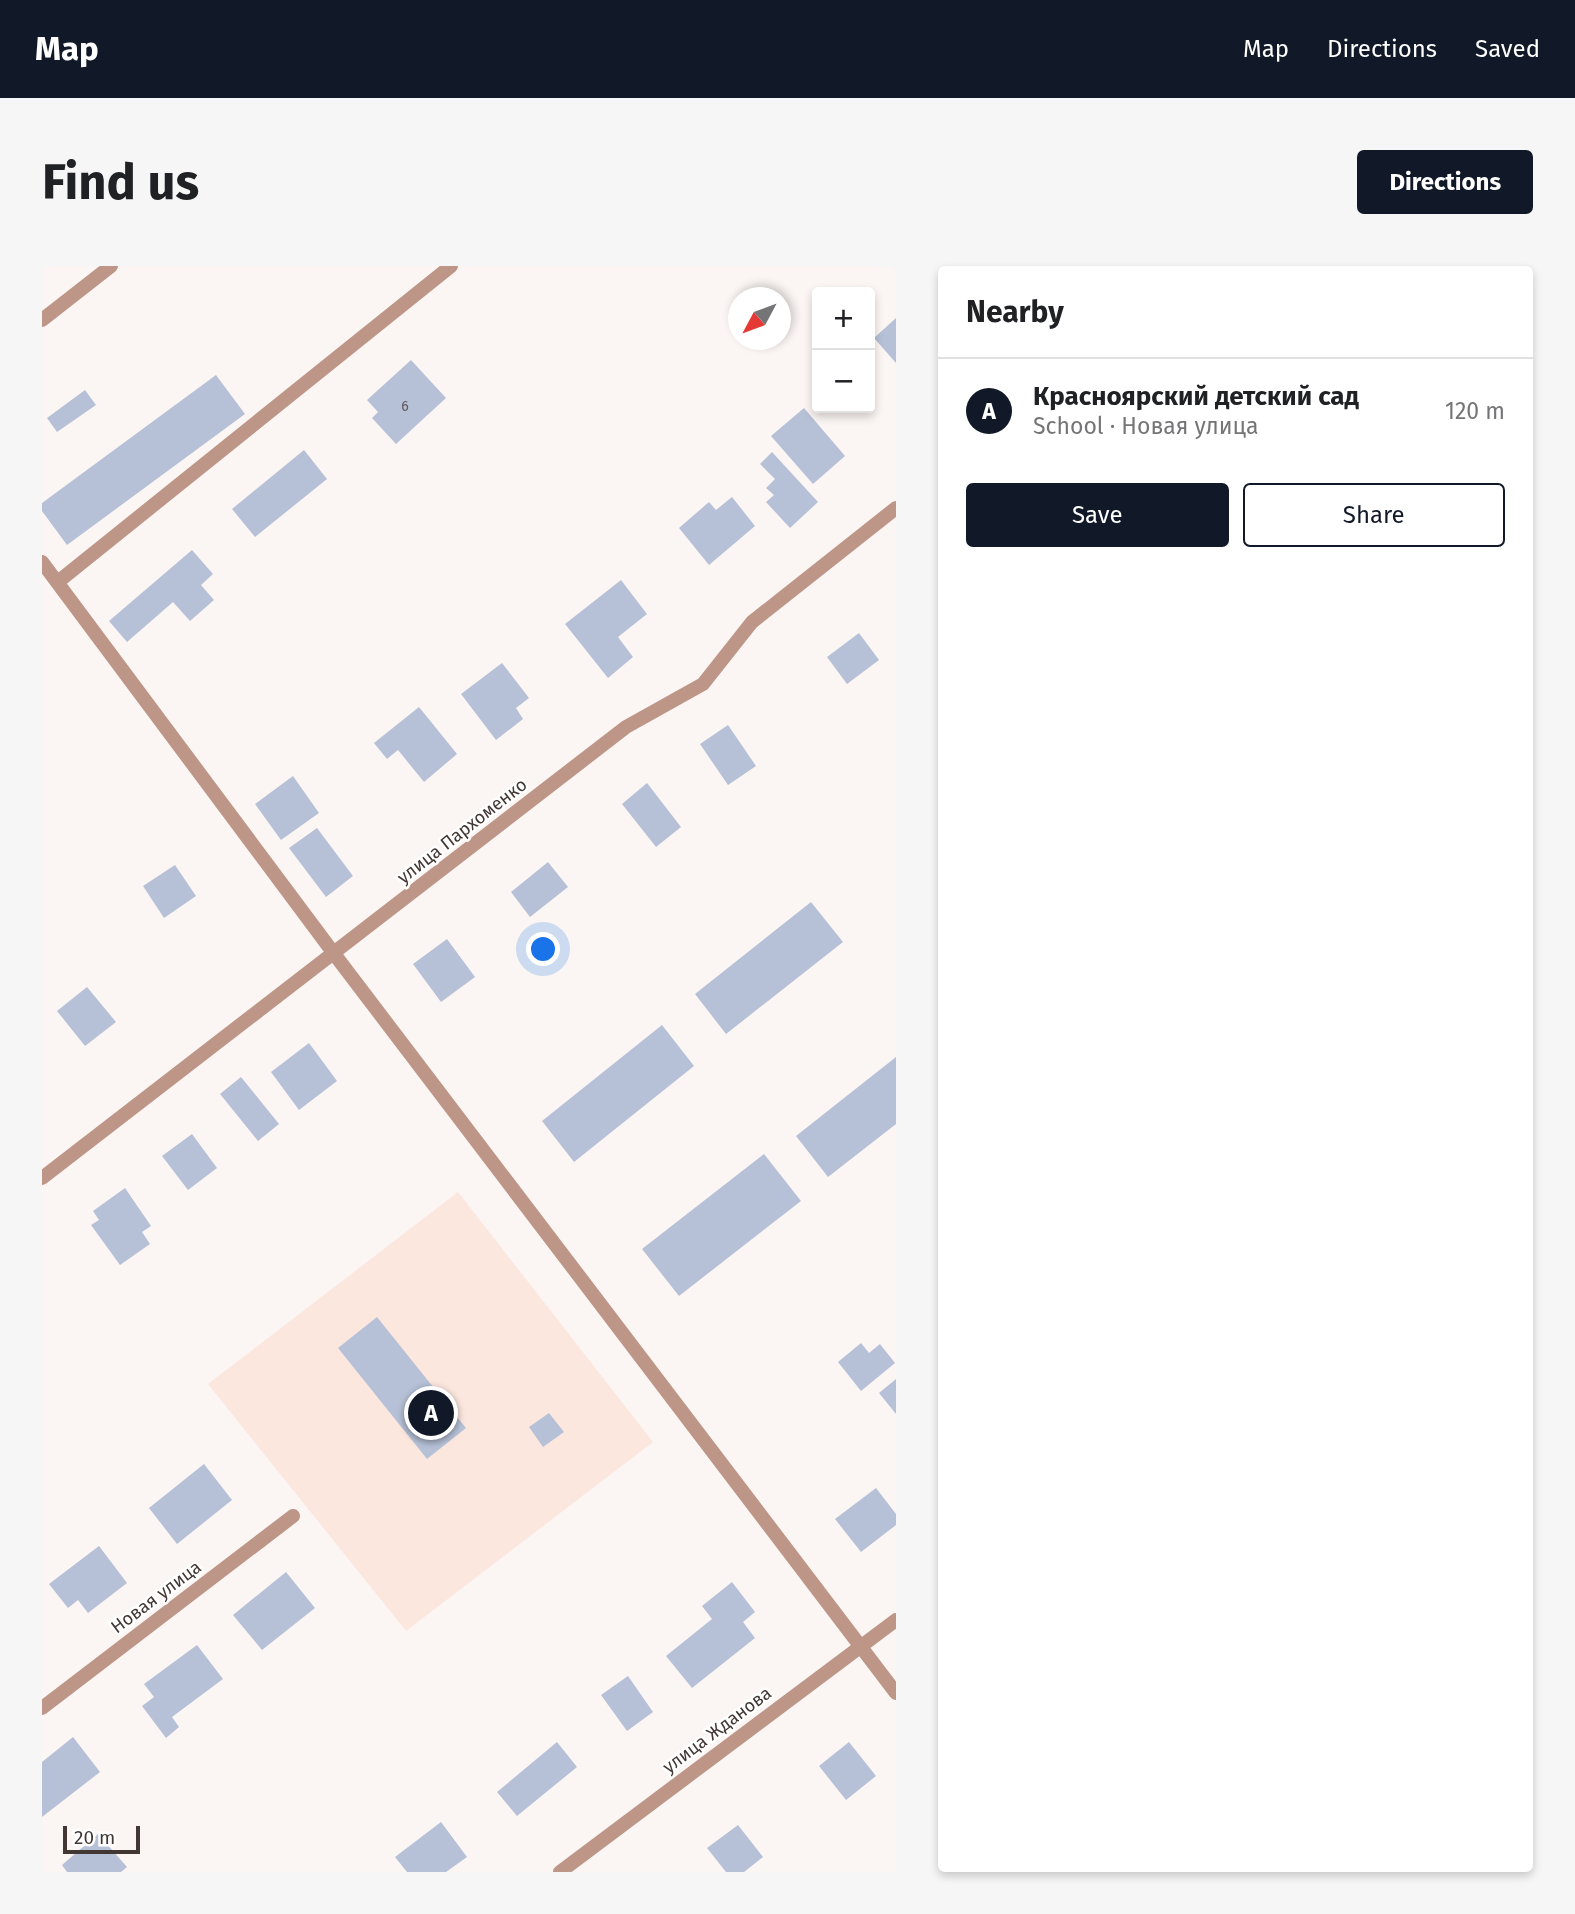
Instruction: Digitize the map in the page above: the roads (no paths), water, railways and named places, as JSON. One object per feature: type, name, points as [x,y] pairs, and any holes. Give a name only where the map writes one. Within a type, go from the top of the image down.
[{"type":"street","points":[[42,320],[111,266]]},
{"type":"street","points":[[59,581],[451,266]]},
{"type":"street","name":"улица Пархоменко","points":[[42,1178],[335,955],[626,727],[703,684],[752,622],[896,508]]},
{"type":"street","points":[[42,562],[59,581],[335,955],[896,1692]]},
{"type":"street","name":"Новая улица","points":[[42,1708],[293,1516]]},
{"type":"street","name":"улица Жданова","points":[[560,1872],[896,1619]]},
{"type":"place","name":"Красноярский детский сад","points":[[431,1413]]}]
